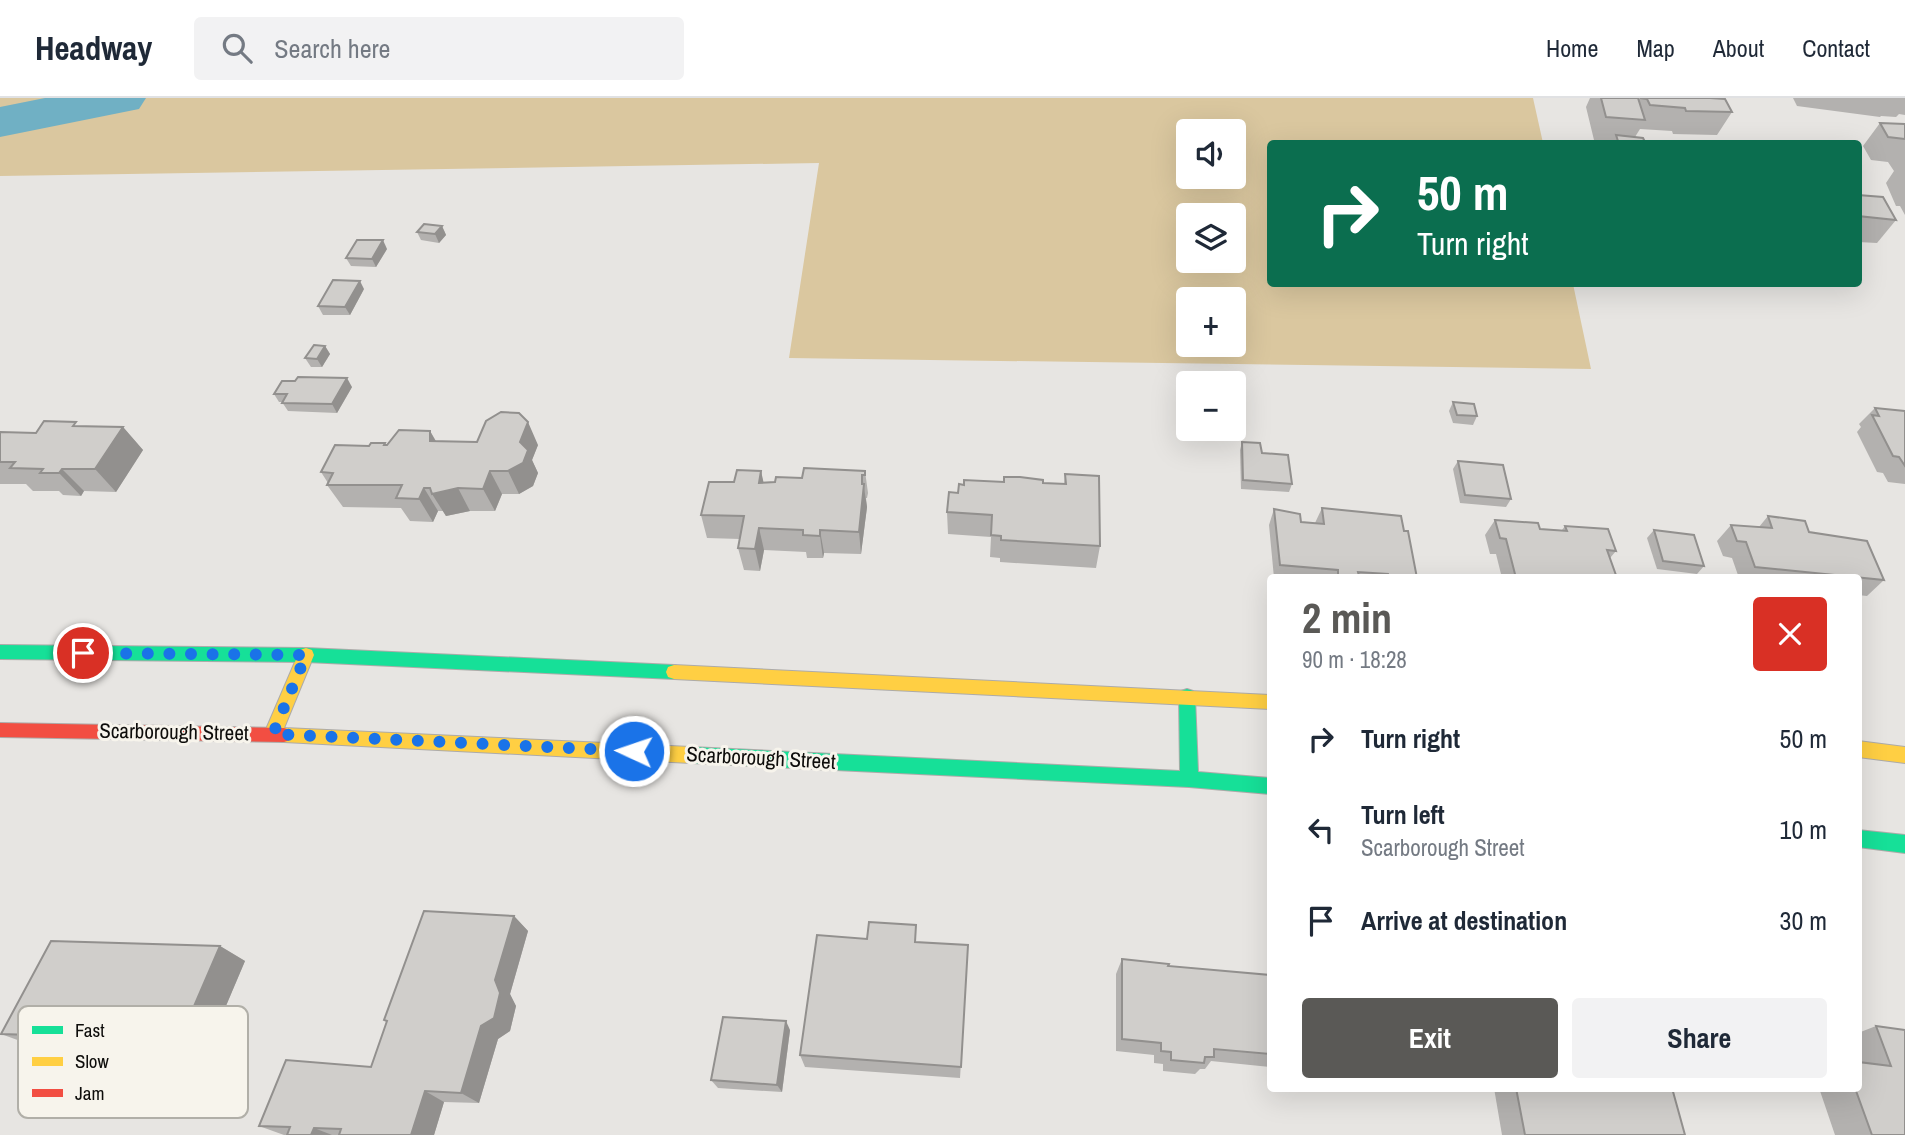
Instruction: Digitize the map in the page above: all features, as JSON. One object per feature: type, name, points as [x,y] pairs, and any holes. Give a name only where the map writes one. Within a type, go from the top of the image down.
[{"type":"main road","points":[[0,652],[306,655],[1267,702]]},
{"type":"main road","points":[[273,734],[306,655]]},
{"type":"main road","points":[[1187,696],[1189,779]]},
{"type":"main road","name":"Scarborough Street","points":[[0,730],[273,734],[1189,779],[1267,786]]},
{"type":"main road","points":[[1862,750],[1905,755]]},
{"type":"main road","points":[[1862,837],[1905,844]]},
{"type":"shaded area","points":[[0,98],[1533,98],[1542,140],[1267,140],[1267,287],[1574,287],[1591,369],[789,358],[819,163],[0,176]]},
{"type":"building","points":[[1601,98],[1638,98],[1645,120],[1606,117]]},
{"type":"building","points":[[1640,98],[1725,99],[1732,112],[1686,111],[1685,108],[1650,105],[1647,99]]},
{"type":"building","points":[[1880,123],[1905,124],[1905,139],[1888,137]]},
{"type":"building","points":[[1616,135],[1644,140],[1618,140]]},
{"type":"building","points":[[1862,195],[1883,197],[1896,220],[1862,216]]},
{"type":"building","points":[[424,224],[442,226],[435,234],[417,232]]},
{"type":"building","points":[[357,240],[383,240],[372,259],[346,258]]},
{"type":"building","points":[[333,280],[360,281],[345,307],[318,306]]},
{"type":"building","points":[[314,345],[325,346],[317,359],[305,358]]},
{"type":"building","points":[[298,377],[347,378],[332,404],[282,403],[287,394],[274,394],[282,381],[295,381]]},
{"type":"building","points":[[1453,402],[1474,404],[1477,416],[1457,415]]},
{"type":"building","points":[[1875,408],[1905,411],[1905,466],[1899,457],[1893,456],[1872,415],[1879,416]]},
{"type":"building","points":[[501,412],[519,413],[528,422],[520,442],[528,450],[523,463],[508,471],[490,471],[483,489],[458,488],[432,494],[430,488],[424,488],[419,499],[396,498],[402,485],[327,485],[333,473],[321,472],[335,445],[387,445],[399,430],[430,431],[430,441],[477,442],[486,421]]},
{"type":"building","points":[[44,421],[76,422],[73,426],[123,427],[95,469],[62,469],[59,473],[40,473],[43,469],[10,468],[15,462],[0,462],[0,432],[36,433]]},
{"type":"building","points":[[1242,442],[1260,443],[1262,453],[1288,455],[1292,484],[1243,480]]},
{"type":"building","points":[[1458,461],[1503,465],[1511,499],[1465,495]]},
{"type":"building","points":[[804,468],[865,471],[865,475],[862,475],[864,484],[859,532],[820,530],[820,536],[803,535],[803,530],[759,528],[755,549],[738,548],[744,516],[701,515],[709,482],[734,482],[737,470],[761,471],[759,483],[775,482],[776,477],[802,478]]},
{"type":"building","points":[[1065,474],[1099,476],[1100,546],[1001,540],[1001,536],[991,535],[992,515],[947,512],[949,492],[958,493],[959,484],[964,485],[964,480],[1004,482],[1004,477],[1020,477],[1043,480],[1043,483],[1066,484]]},
{"type":"building","points":[[1322,508],[1401,516],[1404,531],[1408,531],[1416,574],[1338,574],[1338,570],[1280,565],[1274,509],[1300,514],[1301,522],[1324,524]]},
{"type":"building","points":[[1768,516],[1805,521],[1809,532],[1867,541],[1884,580],[1862,578],[1862,574],[1824,574],[1755,567],[1746,542],[1737,541],[1731,525],[1772,528]]},
{"type":"building","points":[[1495,520],[1538,523],[1540,529],[1567,531],[1565,526],[1608,529],[1616,551],[1607,550],[1616,574],[1515,574],[1506,539],[1500,538]]},
{"type":"building","points":[[1654,530],[1694,535],[1704,566],[1663,561]]},
{"type":"building","points":[[424,911],[514,916],[495,980],[500,993],[494,1018],[481,1026],[461,1093],[425,1091],[411,1135],[339,1135],[341,1129],[314,1128],[311,1135],[287,1135],[290,1127],[259,1126],[286,1060],[371,1067],[387,1021],[384,1020]]},
{"type":"building","points":[[869,922],[916,925],[915,942],[968,945],[961,1067],[800,1055],[817,935],[867,939]]},
{"type":"building","points":[[51,941],[220,946],[194,1006],[18,1006],[18,1035],[1,1034]]},
{"type":"building","points":[[1122,959],[1267,975],[1267,1054],[1214,1049],[1214,1057],[1205,1057],[1204,1063],[1171,1060],[1171,1052],[1161,1051],[1161,1043],[1122,1039]]},
{"type":"building","points":[[723,1017],[786,1021],[777,1085],[711,1080]]},
{"type":"building","points":[[1876,1026],[1905,1030],[1905,1135],[1872,1135],[1856,1092],[1862,1092],[1862,1062],[1891,1066]]},
{"type":"building","points":[[1517,1092],[1673,1092],[1685,1135],[1525,1135]]},
{"type":"waterway","points":[[0,122],[121,98]]},
{"type":"traffic: fast","points":[[0,652],[306,655],[674,672]]},
{"type":"traffic: fast","points":[[1187,696],[1189,779]]},
{"type":"traffic: fast","points":[[691,755],[1189,779],[1267,786]]},
{"type":"traffic: fast","points":[[1862,839],[1905,844]]},
{"type":"traffic: slow","points":[[273,734],[306,655]]},
{"type":"traffic: slow","points":[[674,672],[1267,702]]},
{"type":"traffic: slow","points":[[284,735],[691,755]]},
{"type":"traffic: slow","points":[[1862,750],[1905,755]]},
{"type":"traffic: jam","points":[[0,730],[284,735]]},
{"type":"route","points":[[83,653],[306,655],[273,734],[634,751]]}]
